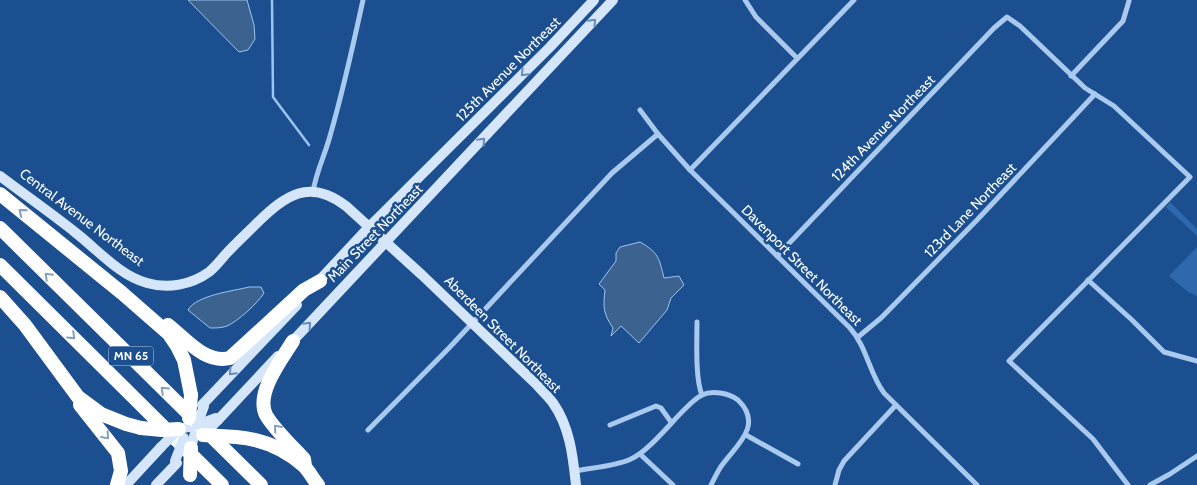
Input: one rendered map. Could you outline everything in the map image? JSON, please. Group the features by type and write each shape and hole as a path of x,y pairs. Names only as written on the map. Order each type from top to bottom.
{"highway":[{"path":"0,194 158,323 177,346 187,372 191,395 191,480"},
{"name":"MN 65","path":"0,228 261,485"},
{"name":"MN 65","path":"0,265 222,485"},
{"path":"122,293 161,319 201,352 222,360 236,354 304,290 320,280"},
{"path":"0,297 12,308 78,397 101,414 141,428 236,437 262,442 276,448 305,466 318,485"},
{"path":"293,341 270,379 264,393 263,403 266,414 304,459 305,466"},
{"path":"78,397 81,408 107,436 118,453 121,472 117,485"}],"main road":[{"name":"125th Avenue Northeast","path":"462,135 594,0"},
{"name":"Main Street Northeast","path":"126,485 161,450 218,418 614,0"},
{"name":"Main Street Northeast","path":"156,485 176,463 204,404 369,227 462,135"},
{"name":"Central Avenue Northeast","path":"0,176 76,233 122,271 135,279 162,286 188,283 208,272 279,203 294,194 313,192"},
{"path":"313,192 324,193 340,202 369,227"},
{"name":"Aberdeen Street Northeast","path":"369,227 473,322 554,403 566,428 573,456 576,485"}],"street":[{"path":"313,192 315,179 341,98 363,0"},
{"path":"745,0 756,17 797,58"},
{"path":"690,170 854,0"},
{"path":"1128,1 1124,21 1071,76 1085,88 1114,106 1190,177 1009,361 1094,439 1128,485"},
{"name":"124th Avenue Northeast","path":"777,256 994,28 1007,17 1020,26 1071,76"},
{"name":"123rd Lane Northeast","path":"858,337 881,318 1095,94"},
{"name":"Davenport Street Northeast","path":"640,110 658,134 690,170 858,337 876,383 977,485"},
{"path":"368,430 473,322 612,173 658,134"},
{"path":"1088,280 1164,352 1197,361"},
{"path":"697,322 699,378 702,395"},
{"path":"575,471 631,459 648,447 671,422 702,395 718,393 735,398 744,406 749,423 746,435 720,468 711,485"},
{"path":"835,485 839,470 844,461 896,405"},
{"path":"610,425 656,406 661,408 671,422"},
{"path":"746,435 798,464"},
{"path":"640,454 673,485"},
{"path":"1150,485 1197,456"}],"shaded area":[{"path":"188,0 247,0 254,25 255,39 248,50 239,52"},
{"path":"1170,202 1197,229 1197,236 1166,207"},
{"path":"640,242 655,253 661,265 664,278 679,276 684,285 671,298 667,310 639,343 621,326 611,336 613,328 604,310 605,290 599,284 616,261 616,253 620,247"},
{"path":"1197,247 1197,296 1188,292 1169,276"},
{"path":"249,287 261,287 264,293 247,312 227,326 210,328 188,310 192,305 207,297"}],"waterway":[{"path":"272,0 273,97 309,145"}]}
